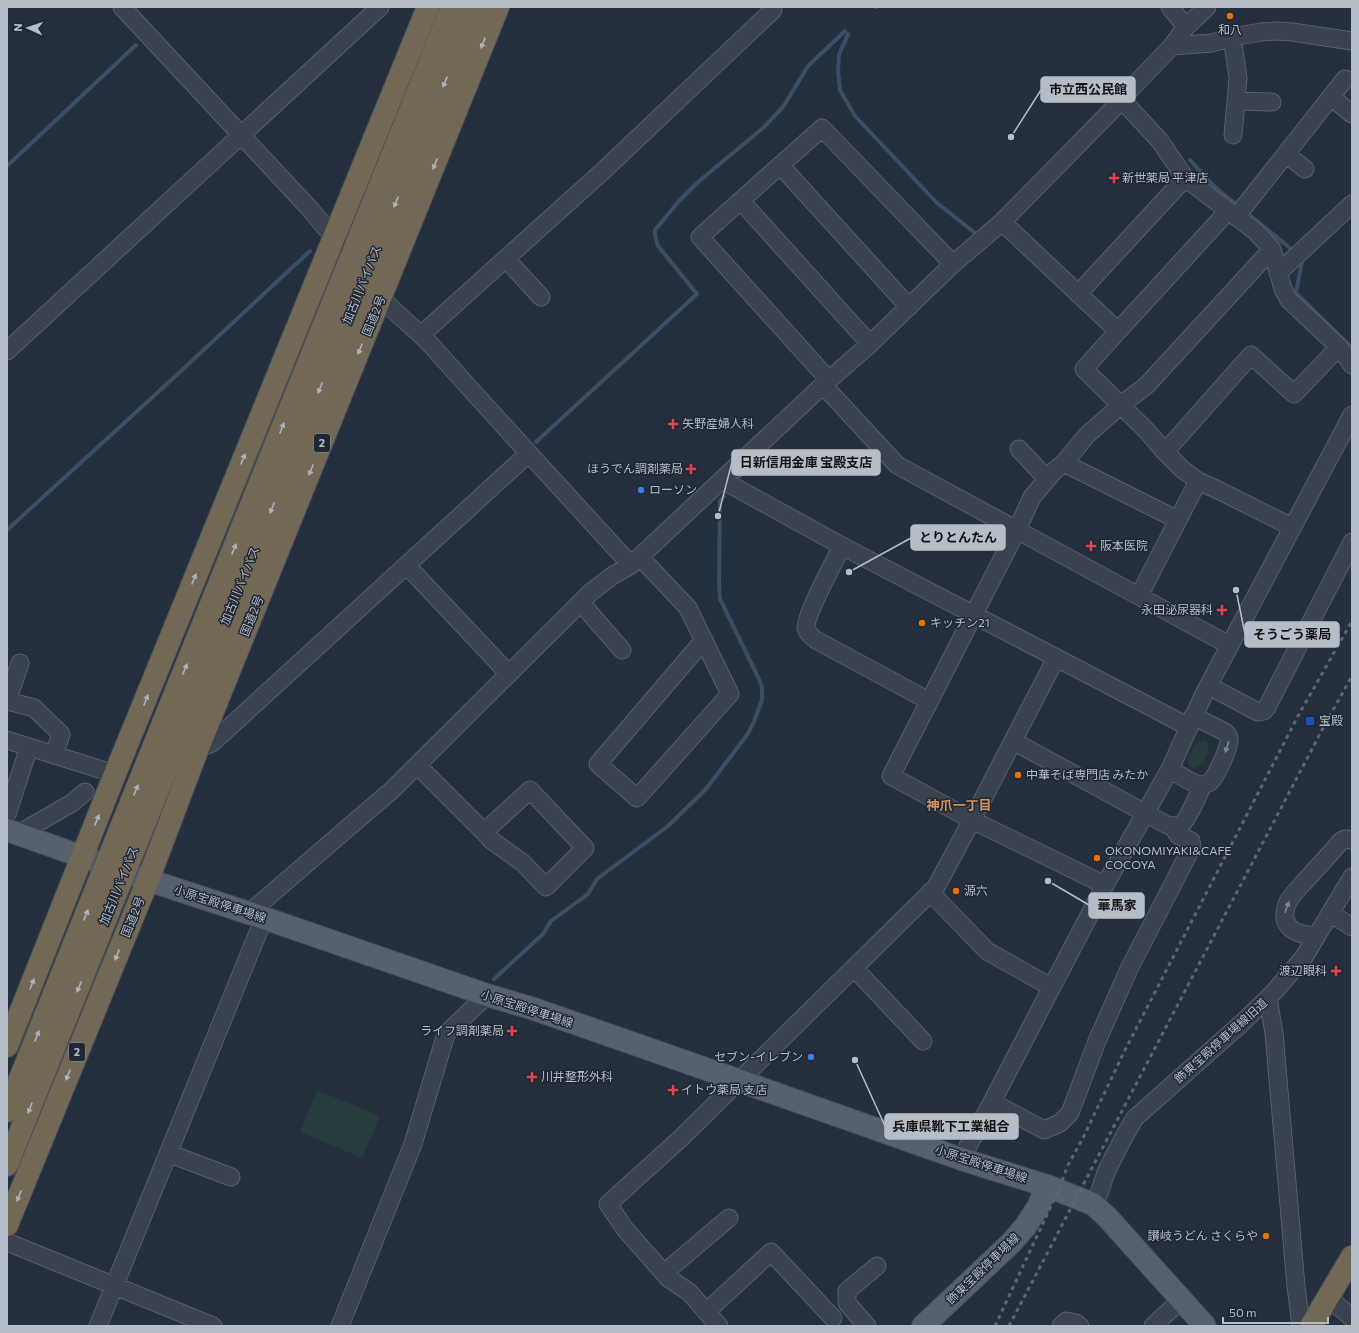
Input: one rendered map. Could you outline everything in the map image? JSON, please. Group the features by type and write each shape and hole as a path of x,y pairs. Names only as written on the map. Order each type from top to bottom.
{"highway":[{"path":"7,1046 115,774 336,240 428,7"},
{"name":"加古川バイパス","path":"121,856 452,7"},
{"name":"加古川バイパス","path":"7,1165 110,883 475,7"},
{"name":"国道2号","path":"7,1225 148,880 198,748 378,294 498,7"},
{"name":"加古川バイパス","path":"7,1111 110,883"},
{"path":"1320,1310 1352,1257"}],"main road":[{"name":"小原宝殿停車場線","path":"12,832 148,880 487,995 534,1009 740,1082 1047,1186"},
{"path":"1047,1186 1093,1204 1108,1218 1205,1326"},
{"name":"飾東宝殿停車場線","path":"923,1326 1020,1233 1038,1207 1047,1186"}],"street":[{"path":"122,7 310,209 336,240"},
{"path":"7,351 380,7"},
{"path":"421,334 603,171 768,15 773,10 770,7"},
{"path":"1170,7 1186,27"},
{"path":"98,1326 168,1153 256,916 418,766 592,592 612,576 636,561 826,382 870,344 953,264 1002,222 1115,107 1172,46 1186,27 1208,7"},
{"path":"1172,46 1212,42 1261,32 1276,31 1352,41"},
{"path":"1232,37 1238,78 1233,136"},
{"path":"1292,527 1216,488 1198,482 1182,469 1147,431 1084,369 1118,331 1236,212 1286,154 1345,79"},
{"path":"1331,97 1352,114"},
{"path":"1121,99 1160,141 1185,178 1236,212 1272,250 1283,289 1289,300 1339,347 1352,365"},
{"path":"1236,101 1272,102"},
{"path":"953,264 822,128 700,237 897,465 1229,645"},
{"path":"1286,154 1305,169"},
{"path":"780,165 908,307"},
{"path":"1078,294 1185,178"},
{"path":"741,201 870,344"},
{"path":"1278,273 1352,204"},
{"path":"1002,222 1118,331"},
{"path":"1105,885 972,820 891,776 1032,498 1054,471 1064,463 1086,435 1147,385 1272,250"},
{"path":"506,259 541,297"},
{"path":"378,294 421,334 528,454 636,561 688,608 704,640 730,694 637,798 598,764 704,640"},
{"path":"1165,452 1251,355 1294,394 1339,347"},
{"path":"961,1158 992,1102 1105,885 1170,769 1191,721 1229,645 1258,594 1352,415"},
{"path":"1019,449 1047,479"},
{"path":"198,748 212,743 528,454"},
{"path":"1064,463 1178,520"},
{"path":"722,480 842,546 1056,658 1191,721 1225,732 1230,740 1228,749 1212,779 1204,785 1182,824 1172,826 1166,825 1013,741"},
{"path":"1140,596 1198,482"},
{"path":"1209,686 1258,712 1264,711 1352,542"},
{"path":"842,546 808,616 806,629 809,635 929,702"},
{"path":"411,570 509,674"},
{"path":"581,603 622,650"},
{"path":"719,1326 689,1292 668,1278 625,1230 608,1204 740,1082 936,887 1056,658"},
{"path":"20,663 7,701 34,708 61,734 54,755"},
{"path":"7,740 115,774"},
{"path":"7,814 30,747"},
{"path":"418,766 491,840 523,863 546,886 585,848 530,790 484,832"},
{"path":"1170,769 1196,784 1204,785"},
{"path":"12,832 72,803 86,792"},
{"path":"992,1102 1044,1130 1060,1123 1070,1113 1097,1041 1129,969 1192,847 1191,841 1178,835 1172,826"},
{"path":"1318,933 1311,935 1302,934 1292,928 1286,923 1285,910 1294,893 1341,841 1345,839 1352,840"},
{"name":"飾東宝殿停車場線旧道","path":"1093,1204 1098,1198 1106,1171 1135,1118 1242,1024 1268,999 1304,957 1352,877"},
{"path":"930,892 987,952 1051,987"},
{"path":"1330,913 1352,927"},
{"path":"854,968 923,1041"},
{"path":"340,1326 413,1144 446,1034 487,995"},
{"path":"1268,999 1274,1033 1296,1286 1301,1326"},
{"path":"168,1153 231,1177"},
{"path":"664,1273 718,1237 729,1218"},
{"path":"7,1242 213,1326"},
{"path":"706,1312 771,1252 828,1322 847,1303"},
{"path":"867,1326 847,1303 847,1291 877,1266"},
{"path":"1153,1326 1181,1300"},
{"path":"1320,1310 1352,1318"},
{"path":"1320,1310 1341,1320 1348,1326"},
{"path":"1061,1326 1066,1321 1076,1322 1080,1326"}],"green space":[{"path":"1203,740 1207,742 1207,755 1200,766 1192,768 1188,764 1187,759 1196,743"},
{"path":"317,1090 380,1116 362,1158 300,1132"}],"waterway":[{"path":"536,442 697,294 658,246 655,230 679,201 698,182 763,128 783,107 808,66 845,31"},
{"path":"848,34 839,55 838,72 840,90 855,116 937,203 975,233"},
{"path":"7,166 136,45"},
{"path":"1190,160 1207,179 1239,206"},
{"path":"1246,212 1295,252"},
{"path":"7,530 310,251"},
{"path":"1300,259 1302,261 1296,293 1352,348"},
{"path":"740,476 749,465"},
{"path":"494,979 543,934 551,921 588,894 597,879 668,826 706,789 747,735 753,724 762,700 762,687 720,599 720,501 724,496"}],"railway":[{"path":"995,1326 1058,1191 1068,1165 1083,1138 1124,1052 1298,716 1352,621"},
{"path":"1009,1326 1322,730 1352,676"}],"place":[{"name":"和八","path":"1230,16"},
{"name":"市立西公民館","path":"1011,137"},
{"name":"新世薬局 平津店","path":"1114,178"},
{"name":"矢野産婦人科","path":"673,424"},
{"name":"ほうでん調剤薬局","path":"691,469"},
{"name":"ローソン","path":"641,490"},
{"name":"日新信用金庫 宝殿支店","path":"718,516"},
{"name":"阪本医院","path":"1091,546"},
{"name":"とりとんたん","path":"849,572"},
{"name":"そうごう薬局","path":"1236,590"},
{"name":"永田泌尿器科","path":"1222,610"},
{"name":"キッチン21","path":"922,623"},
{"name":"宝殿","path":"1310,721"},
{"name":"中華そば専門店 みたか","path":"1018,775"},
{"name":"OKONOMIYAKI&CAFE COCOYA","path":"1097,858"},
{"name":"華馬家","path":"1048,881"},
{"name":"源六","path":"956,891"},
{"name":"渡辺眼科","path":"1336,971"},
{"name":"ライフ調剤薬局","path":"512,1031"},
{"name":"セブン-イレブン","path":"811,1057"},
{"name":"兵庫県靴下工業組合","path":"855,1060"},
{"name":"川井整形外科","path":"532,1077"},
{"name":"イトウ薬局 支店","path":"673,1090"},
{"name":"讃岐うどん さくらや","path":"1266,1236"}],"district":[{"name":"神爪一丁目","path":"959,805"}]}
